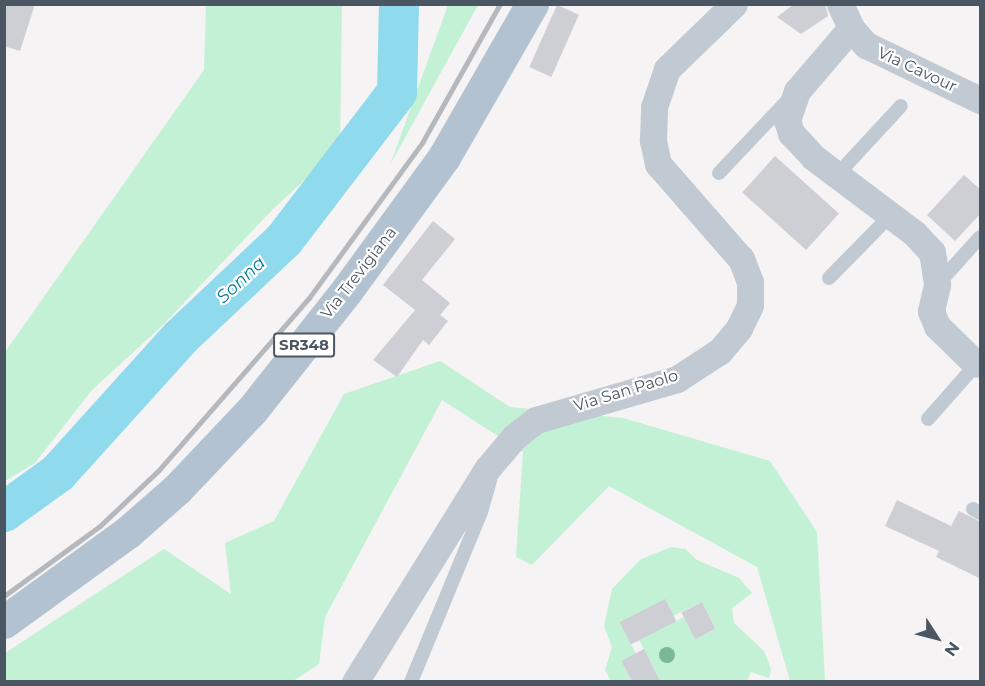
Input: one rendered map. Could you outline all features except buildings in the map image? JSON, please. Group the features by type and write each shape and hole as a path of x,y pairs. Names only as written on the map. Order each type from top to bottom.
{"main road":[{"name":"Via Trevigiana","path":"4,622 128,532 177,489 252,410 347,290 444,157 532,4"}],"street":[{"name":"Via San Paolo","path":"355,681 487,469 514,437 537,420 677,379 720,351 739,328 750,305 750,282 741,259 658,164 653,140 654,107 667,69 734,4"},
{"path":"845,16 797,91 788,120 791,133 813,157 890,216 932,252 937,285 931,311 937,326 978,362"},
{"name":"Via Cavour","path":"845,16 866,45 981,100"}],"lane":[{"path":"719,172 797,91"},
{"path":"837,175 902,106"},
{"path":"829,278 890,216"},
{"path":"937,285 981,237"},
{"path":"927,419 978,362"},
{"path":"411,681 481,512 490,482 487,469"}],"green space":[{"path":"206,5 342,5 340,147 273,209 163,325 92,390 35,463 5,481 5,352 204,70"},
{"path":"448,5 478,5 390,165"},
{"path":"440,361 510,407 623,418 770,461 817,532 825,681 790,681 757,567 609,486 532,565 516,557 523,452 442,400 325,617 319,664 293,681 5,682 5,653 164,549 231,594 225,543 274,521 344,394"},
{"path":"671,547 685,549 697,560 739,578 752,593 732,608 734,623 764,651 771,669 769,678 751,672 747,681 650,681 658,677 639,640 684,617 695,639 716,629 702,602 673,616 620,622 636,654 621,661 632,681 611,681 605,670 612,647 604,626 612,589 641,559"}],"waterway":[{"name":"Sonna","path":"4,512 58,473 181,337 284,240 397,92 399,4"}],"railway":[{"path":"4,596 100,526 159,470 309,298 422,143 500,4"}]}
